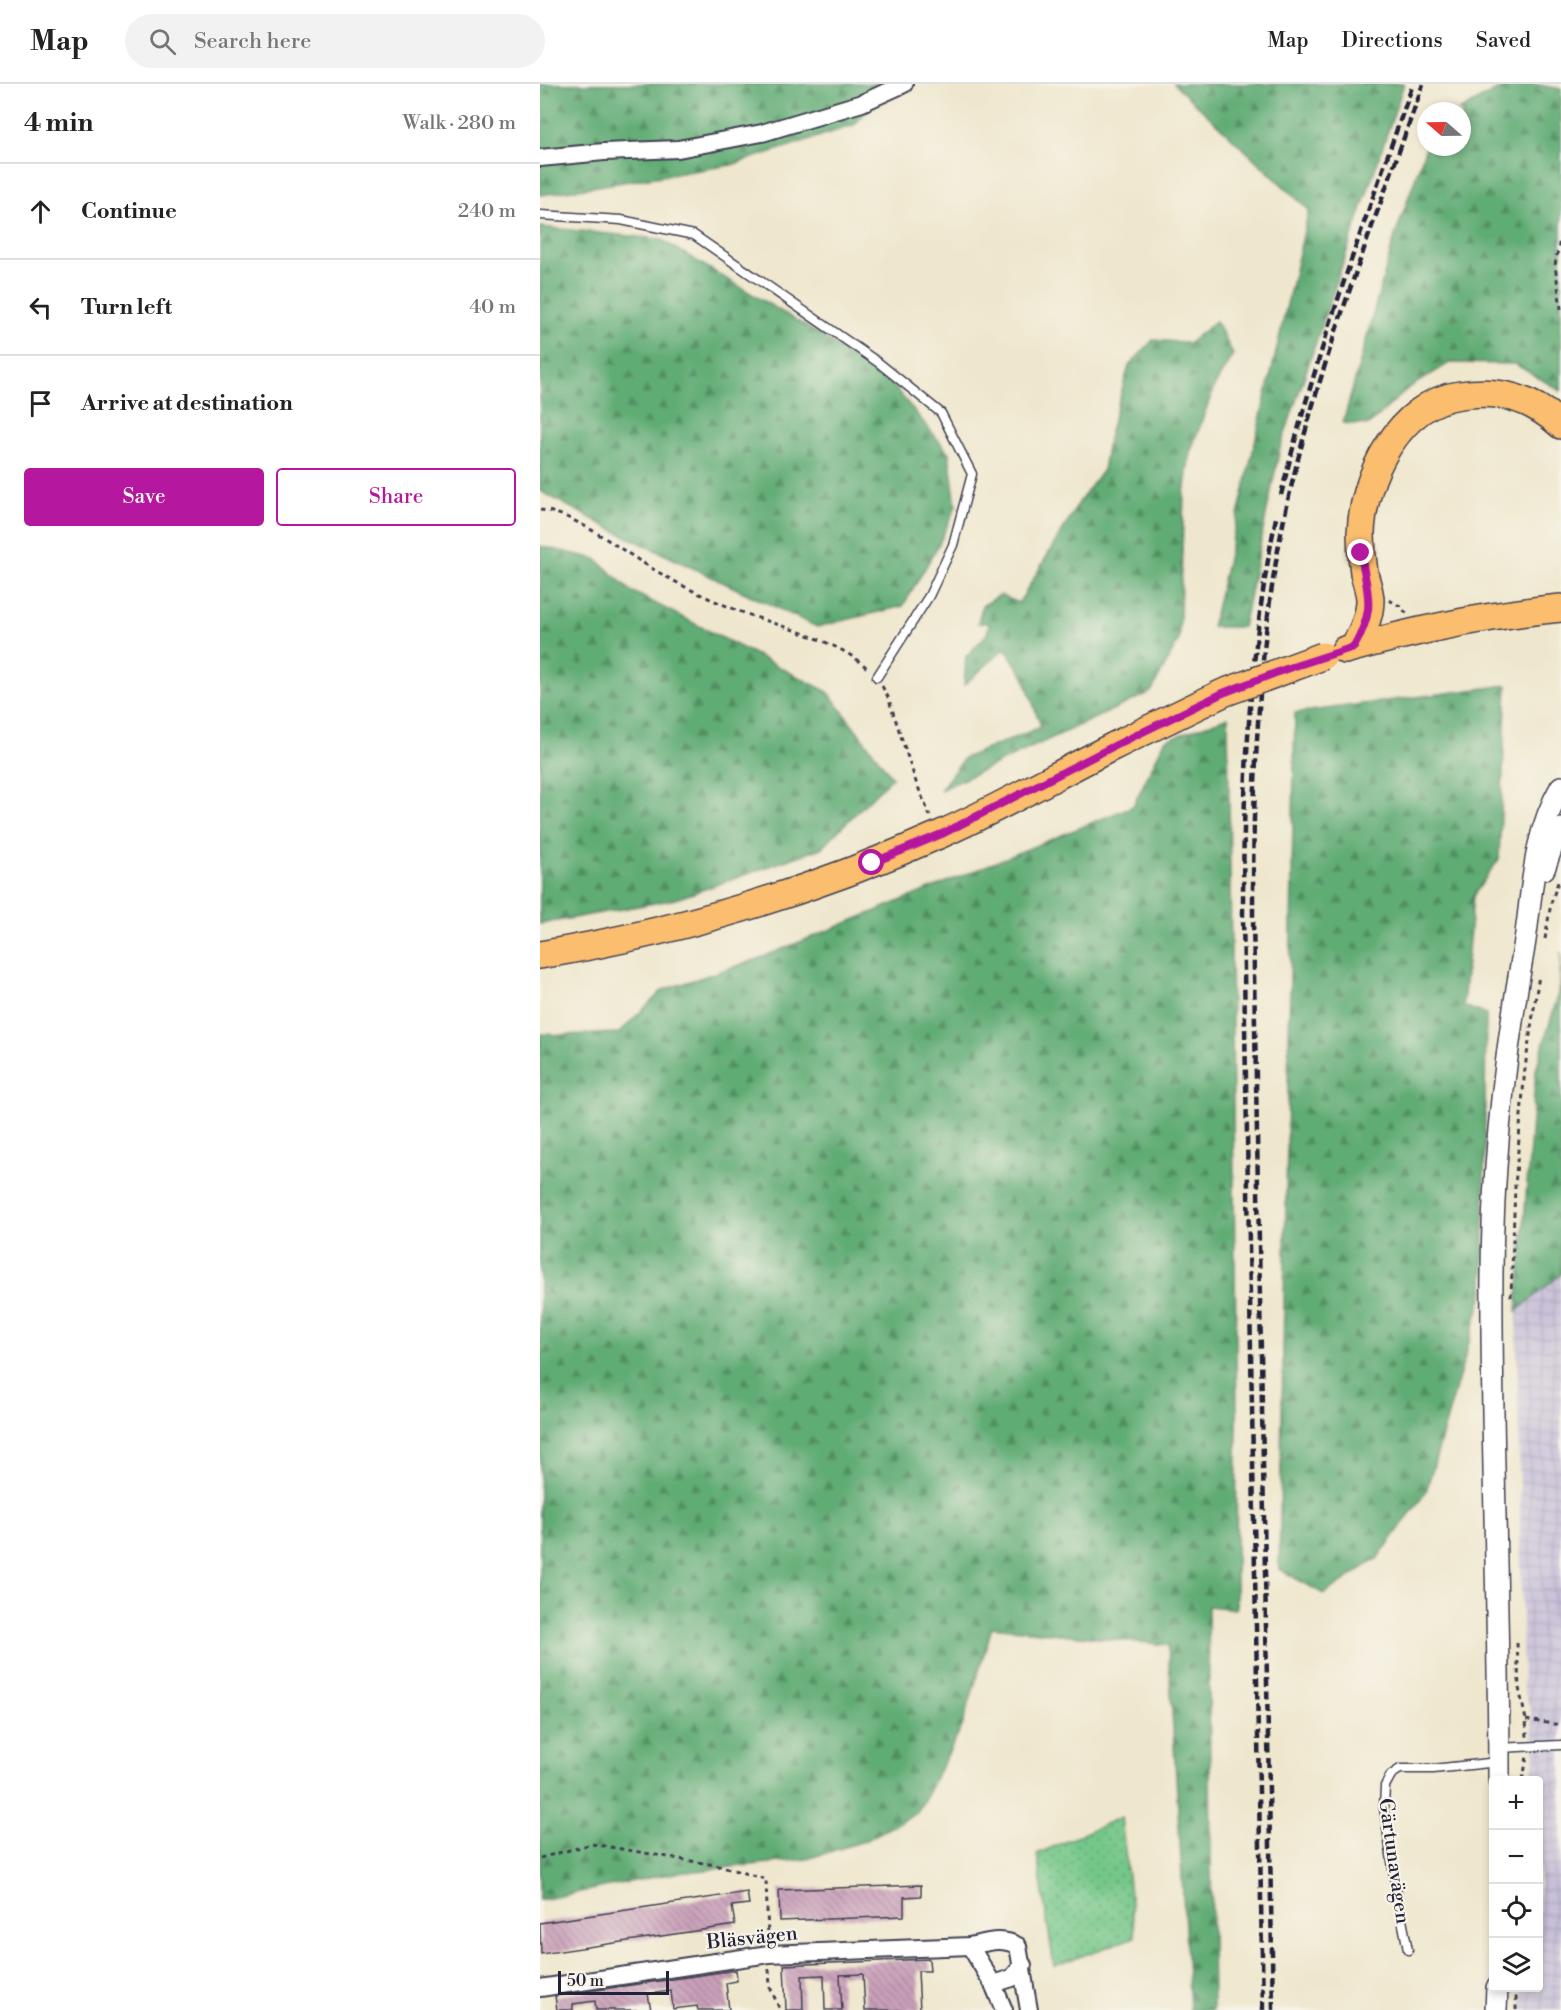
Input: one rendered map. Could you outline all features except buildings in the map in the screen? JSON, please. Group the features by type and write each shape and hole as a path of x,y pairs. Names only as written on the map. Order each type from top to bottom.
{"main road":[{"path":"1354,647 1366,622 1370,599 1361,553 1363,511 1374,472 1385,452 1406,425 1432,404 1453,396 1485,392 1510,396 1537,407 1561,425"},
{"path":"1370,599 1393,623 1410,632"},
{"path":"540,955 660,931 761,903 820,883 944,833 1223,693 1323,656 1410,632 1480,617 1561,608"}],"street":[{"path":"540,158 678,148 762,133 862,103 903,84"},
{"path":"1499,1763 1491,1316 1496,1169 1503,1089 1530,909 1534,867 1540,837 1561,787"},
{"path":"1530,909 1553,844 1561,829"},
{"name":"Bläsvägen","path":"540,1988 769,1954 970,1946 993,1940 1008,1940 1018,1946 1023,1965"},
{"path":"970,1946 993,1984 1004,2010"},
{"path":"993,1984 1012,1978 1023,1965"},
{"path":"1023,1965 1029,2010"},
{"path":"1496,2010 1497,1992"}],"lane":[{"path":"540,215 621,220 694,235 879,363 941,413 972,474 953,544 929,596 877,678"},
{"name":"Gärtunavägen","path":"1408,1950 1384,1808 1385,1786 1391,1775 1400,1769 1433,1769 1499,1763 1528,1746 1561,1745"}],"path":[{"path":"1561,234 1555,266 1561,309"},
{"path":"540,510 568,518 655,570 705,595 837,647 860,661 877,678 888,697 916,782 930,816 939,812"},
{"path":"1544,945 1551,903 1561,874"},
{"path":"1511,1299 1515,1186 1525,1068 1540,966"},
{"path":"1517,1642 1519,1688 1526,1720 1528,1746 1524,1776"},
{"path":"1526,1720 1561,1725"},
{"path":"540,1858 592,1844 715,1865 766,1879 770,1987 780,2010"},
{"path":"1516,1992 1516,2010"}],"shaded area":[{"path":"1561,1274 1561,2010 1521,2010 1522,1992 1543,1992 1543,1776 1530,1776 1535,1761 1531,1711 1523,1687 1517,1311"}],"green space":[{"path":"540,84 890,84 854,125 731,165 540,195"},
{"path":"1174,84 1404,84 1280,448 1243,627 1212,627 1309,210"},
{"path":"1507,84 1533,84 1561,89 1561,391 1515,364 1449,363 1407,389 1369,425 1343,423 1394,239 1423,156 1471,156 1471,104"},
{"path":"540,227 660,239 817,333 892,384 949,453 956,506 939,544 903,606 817,627 611,529 540,491"},
{"path":"1216,321 1233,354 1215,385 1190,453 1184,494 1179,639 1151,692 940,790 964,758 1041,727 1024,677 1005,648 964,685 966,657 987,634 989,623 978,623 982,606 1000,595 1019,603 1080,501 1103,470 1109,435 1129,366 1153,340 1189,343"},
{"path":"540,546 596,559 631,591 828,692 892,777 821,848 676,899 540,924"},
{"path":"1507,685 1499,859 1473,896 1463,1006 1486,1014 1483,1294 1426,1492 1378,1558 1324,1594 1279,1569 1295,713"},
{"path":"1228,717 1237,1420 1236,1609 1208,1606 1213,2010 1190,2010 1168,1645 992,1627 962,1727 917,1813 864,1841 807,1859 668,1874 540,1900 540,1034 619,1033 663,990 758,959 1133,806 1165,740"},
{"path":"1561,952 1561,1274 1517,1311 1536,1070 1560,988"},
{"path":"1121,1817 1135,1937 1054,1966 1037,1854"}],"railway":[{"path":"1281,495 1325,339 1413,84"},
{"path":"1273,2010 1253,916 1258,717 1275,568 1297,464 1328,354 1423,84"},
{"path":"1263,2010 1243,866 1249,716 1259,617 1276,518"}],"route":[{"path":"872,863 944,833 1180,712 1286,669 1354,647 1366,622 1370,599 1361,553"}]}
